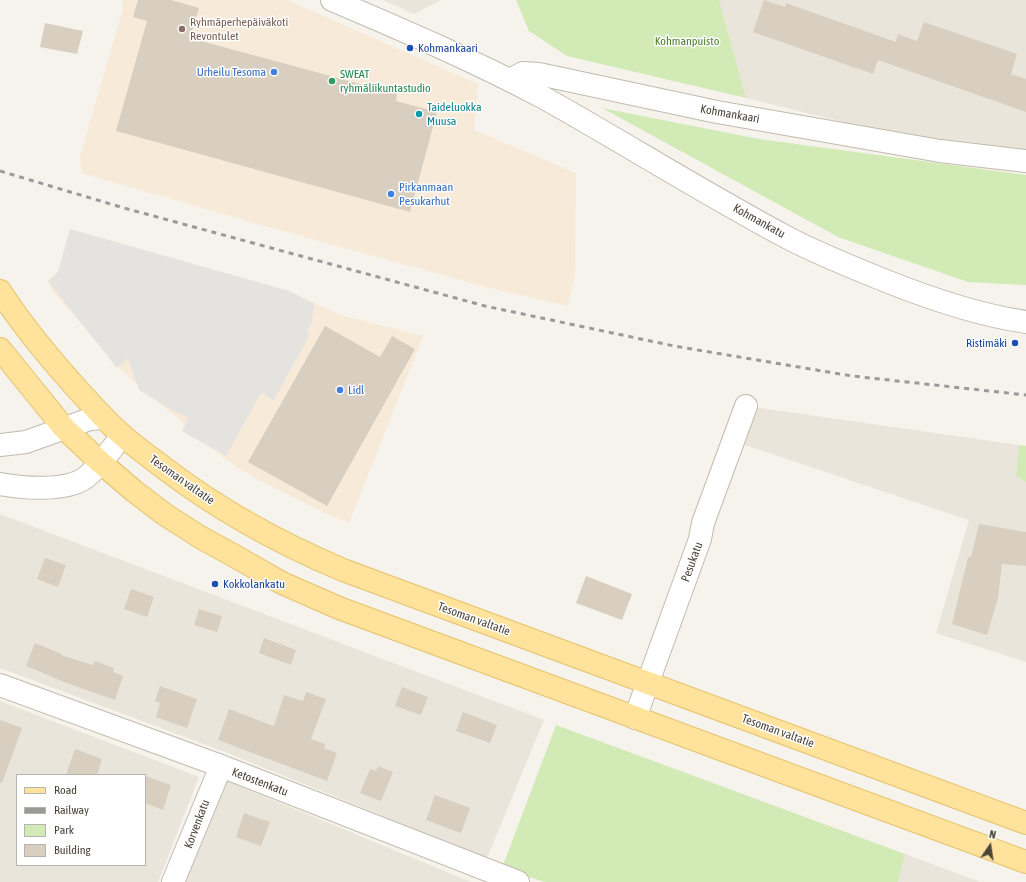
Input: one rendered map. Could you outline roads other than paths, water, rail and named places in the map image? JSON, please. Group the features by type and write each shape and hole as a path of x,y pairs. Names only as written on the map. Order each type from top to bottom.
{"main road":[{"name":"Tesoman valtatie","path":"0,291 26,330 104,418 122,436 213,503 273,538 343,570 1026,823"},
{"path":"0,349 64,428 134,491 164,514 200,537 282,583 339,608 1026,862"}],"street":[{"path":"332,0 415,35 510,80"},
{"name":"Kohmankaari","path":"510,80 523,73 539,74 725,114 940,151 1026,160"},
{"name":"Kohmankatu","path":"510,80 798,243 842,263 939,301 972,311 1026,322"},
{"name":"Pesukatu","path":"635,718 700,539 703,523 746,406"},
{"path":"0,446 26,442 90,419 104,418"},
{"path":"0,484 25,487 53,487 73,484 85,478 122,436"},
{"name":"Ketostenkatu","path":"0,685 221,766 488,877 518,882"},
{"name":"Korvenkatu","path":"173,882 221,766"}],"railway":[{"path":"0,171 124,208 485,306 674,346 852,376 1026,395"}],"place":[{"name":"Ryhmäperhepäiväkoti Revontulet","path":"182,29"},
{"name":"Kohmankaari","path":"410,48"},
{"name":"Urheilu Tesoma","path":"274,72"},
{"name":"SWEAT ryhmäliikuntastudio","path":"332,81"},
{"name":"Taideluokka Muusa","path":"419,114"},
{"name":"Pirkanmaan Pesukarhut","path":"391,194"},
{"name":"Ristimäki","path":"1015,343"},
{"name":"Lidl","path":"340,390"},
{"name":"Kokkolankatu","path":"215,584"}],"park label":[{"name":"Kohmanpuisto","path":"687,41"}]}
